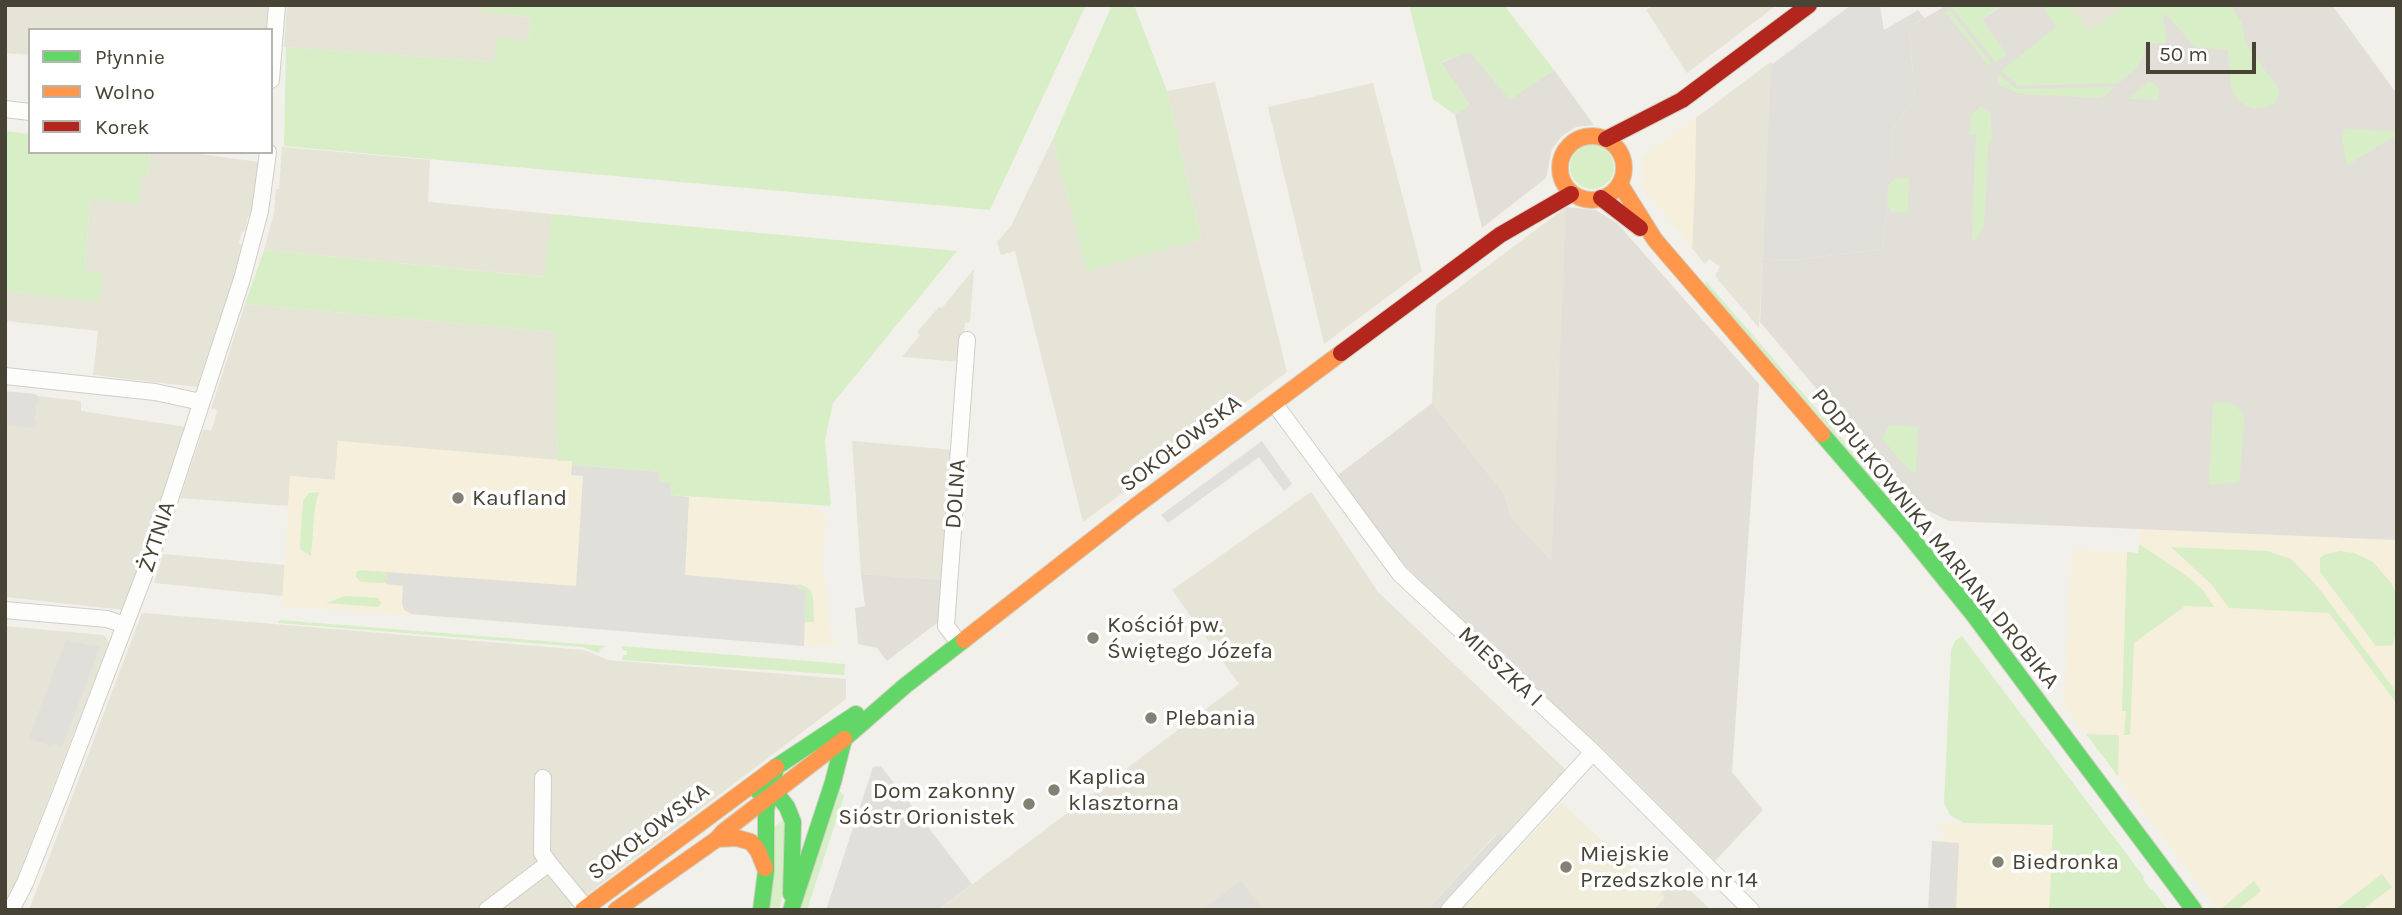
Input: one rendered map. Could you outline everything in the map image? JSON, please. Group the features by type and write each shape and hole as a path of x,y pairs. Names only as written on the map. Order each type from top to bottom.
{"main road":[{"path":"1632,150 1614,145 1606,139 1590,136 1580,138 1571,143 1562,156 1561,175 1565,186 1571,194 1588,200 1613,192 1620,184 1632,150 1682,100 1809,5"},
{"path":"1606,139 1682,100"},
{"name":"SOKOŁOWSKA","path":"1500,235 1561,175"},
{"name":"PODPUŁKOWNIKA MARIANA DROBIKA","path":"1620,184 1655,240 1905,530 1973,614 2194,910"},
{"name":"SOKOŁOWSKA","path":"616,910 717,839 770,794 844,739 959,643 1133,508 1500,235 1571,194"},
{"name":"PODPUŁKOWNIKA MARIANA DROBIKA","path":"1601,198 1655,240"},
{"name":"SOKOŁOWSKA","path":"585,909 743,791 849,717 894,695"},
{"path":"790,910 833,782 844,739"},
{"path":"761,910 766,871 766,810 776,768"},
{"name":"SOKOŁOWSKA","path":"743,791 770,794"},
{"path":"770,794 780,799 787,807 793,822 790,910"},
{"path":"717,839 737,838 751,842 758,850 766,871"}],"street":[{"path":"273,55 277,5"},
{"path":"5,109 28,112"},
{"name":"ŻYTNIA","path":"11,900 62,790 151,557 242,279 260,211 268,154"},
{"name":"DOLNA","path":"959,643 946,626 967,340"},
{"path":"5,376 155,393 201,402"},
{"name":"MIESZKA I","path":"1274,403 1400,574 1593,752 1751,910"},
{"path":"5,610 107,619 125,625"},
{"path":"1449,910 1593,752"},
{"path":"543,778 542,853 585,909"},
{"path":"487,910 549,863"}],"shaded area":[{"path":"5,5 267,5 267,28 28,28 28,55 5,53"},
{"path":"287,5 483,5 483,12 530,17 529,41 494,62 284,47"},
{"path":"1654,5 1777,5 1687,73 1646,10"},
{"path":"1851,5 1880,5 1884,30 1918,10 1924,18 1909,27 1915,100 1890,132 1893,141 1883,249 1787,261 1763,258 1771,65"},
{"path":"1947,5 1971,5 1982,20 2002,5 2069,5 2089,32 2126,5 2332,5 2397,94 2397,540 1949,521 1913,503 1760,322 1763,258 1787,261 1883,249 1893,141 1890,132 1915,100 1909,27"},
{"path":"2069,5 2126,5 2089,32"},
{"path":"1470,51 1510,99 1554,70 1594,125 1576,127 1562,136 1552,149 1546,178 1482,228 1455,115 1469,104 1441,63"},
{"path":"1772,61 1759,328 1715,276 1720,267 1709,259 1705,264 1692,248 1696,118"},
{"path":"1215,82 1287,372 1083,522 1015,251 1001,255 997,242 1011,226 1053,139 1087,270 1201,239 1167,91"},
{"path":"1373,83 1422,271 1324,344 1268,107"},
{"path":"1696,118 1692,248 1642,187 1642,157"},
{"path":"282,147 430,160 428,202 552,214 545,277 264,250 274,212 276,189 279,189"},
{"path":"150,154 200,154 259,162 253,217 248,216 245,231 242,232 239,243 244,247 197,387 93,375 98,331 5,321 5,291 99,301 85,270 90,198 142,174 148,174"},
{"path":"1566,207 1551,562 1511,517 1504,494 1432,403 1436,305"},
{"path":"1566,207 1596,210 1617,223 1759,384 1732,772 1763,810 1715,861 1596,745 1415,576 1396,556 1338,475 1432,403 1504,494 1511,517 1551,561"},
{"path":"974,269 970,322 965,323 961,362 902,357 920,335 917,332 939,307 942,308"},
{"path":"245,304 556,332 558,461 338,441 335,480 291,476 288,506 180,498 203,430 211,430 213,426 217,410 211,409"},
{"path":"5,391 35,394 40,399 35,405 34,418 38,426 33,428 5,425"},
{"path":"5,392 81,401 81,411 186,427 124,610 5,597"},
{"path":"338,441 572,461 572,465 660,472 670,483 670,493 819,508 826,517 822,571 826,583 830,634 840,647 282,606 290,476 335,480"},
{"path":"852,441 954,450 945,580 861,574"},
{"path":"1262,441 1292,484 1284,491 1259,457 1168,523 1161,515"},
{"path":"572,465 660,472 659,482 670,483 671,495 689,497 685,575 797,585 797,589 806,590 804,646 411,614 404,610 403,586 386,584 387,572 576,586 583,476 571,475"},
{"path":"1311,492 1378,592 1566,770 1507,838 1497,833 1427,910 938,910 1239,684 1172,590"},
{"path":"2139,529 2397,540 2397,910 2218,910 2064,705 2072,550 2138,553"},
{"path":"163,554 285,565 283,596 154,583"},
{"path":"861,574 945,580 941,620 887,661 877,648 858,644 855,608 865,606"},
{"path":"142,613 584,650 608,660 846,679 846,699 567,910 29,910"},
{"path":"5,626 104,635 109,643 11,895 5,903"},
{"path":"66,640 100,647 62,747 29,738"},
{"path":"881,766 972,884 938,910 826,910 873,767"},
{"name":"Miejskie Przedszkole nr 14","path":"1561,803 1665,897 1653,910 1461,910"},
{"path":"1938,823 2053,825 2049,910 1928,910 1932,841 1943,841 1944,833"},
{"path":"1498,833 1507,838 1442,910 1427,910"},
{"path":"1932,841 1959,843 1956,910 1928,910"},
{"path":"1675,876 1711,910 1653,910 1664,897 1660,893"},
{"path":"1241,881 1260,906 1255,910 1202,910"}],"green space":[{"path":"483,5 1086,5 990,210 284,146 286,47 494,62 496,37 529,41 530,17 482,12"},
{"path":"1112,5 1134,5 1167,91 1201,239 1087,271 1053,139"},
{"path":"1409,5 1504,5 1554,70 1510,100 1470,52 1441,62 1470,105 1455,115 1433,99"},
{"path":"1950,5 2001,5 1982,20 2007,54 1996,63"},
{"path":"2049,5 2069,5 2089,32 2126,5 2230,5 2241,21 2246,44 2279,89 2279,95 2275,103 2264,108 2252,108 2240,102 2232,92 2228,50 2195,47 2166,14 2163,17 2167,43 2145,44 2143,57 2136,69 2119,83 2018,86 2001,71 2056,27 2044,9"},
{"path":"1950,10 1991,63 1989,66 1946,13"},
{"path":"1998,74 2017,89 2115,87 2100,98 2020,94 1998,85"},
{"path":"2148,82 2159,88 2158,100 2128,99"},
{"path":"1980,106 1990,112 1992,137 1988,148 1984,226 1972,241 1976,134 1970,134 1971,116"},
{"path":"2344,129 2397,131 2397,139 2390,139 2347,165 2342,138"},
{"path":"5,131 28,134 28,154 150,154 148,175 142,174 139,204 90,199 85,270 103,272 99,302 5,291"},
{"path":"1592,145 1607,152 1614,167 1607,182 1592,189 1577,182 1570,167 1577,152"},
{"path":"1896,178 1909,178 1908,213 1892,212 1887,205 1889,183"},
{"path":"552,214 957,251 833,403 825,440 831,506 671,495 659,482 660,472 572,465 572,461 558,461 555,332 245,304 264,250 544,277"},
{"path":"1706,281 1903,509 1897,506 1705,285"},
{"path":"2228,402 2237,406 2244,416 2239,482 2209,485 2213,403"},
{"path":"1889,425 1918,427 1916,473 1910,471 1882,439"},
{"path":"319,492 315,506 311,556 301,550 300,545 303,501 309,493"},
{"path":"2139,544 2188,577 2202,589 2214,607 2185,606 2134,643 2130,735 2124,735 2126,711 2122,711 2127,552 2138,553"},
{"path":"2171,547 2268,551 2291,559 2317,586 2397,693 2397,704 2329,613 2229,608 2211,584"},
{"path":"2340,551 2354,553 2373,562 2392,584 2397,598 2397,624 2393,645 2376,646 2320,572 2320,558"},
{"path":"356,572 387,572 386,583 361,582 356,577"},
{"path":"800,584 810,589 813,597 814,622 804,622 806,591 797,589 796,586"},
{"path":"345,596 379,598 382,603 378,607 326,603"},
{"path":"280,620 606,646 600,649 599,653 582,647 278,623"},
{"path":"1962,636 2168,910 2049,910 2053,825 1964,823 1950,815 1944,803 1951,650 1955,641"},
{"path":"621,646 845,664 844,675 622,660 627,651"},
{"path":"2086,734 2119,735 2118,776"},
{"path":"839,790 844,796 807,910 800,910"},
{"path":"784,820 784,880 781,903 779,910 770,910 775,826"},
{"path":"2382,874 2392,887 2362,910 2335,910"},
{"path":"2254,881 2261,891 2237,910 2220,910"}],"traffic: fast":[{"path":"1822,434 1973,614 2194,910"},
{"path":"791,910 833,782 844,739 906,685 964,640"},
{"path":"761,910 766,871 766,810 776,767 856,714"},
{"path":"758,791 780,798 793,822 791,894"}],"traffic: slow":[{"path":"1592,136 1604,138 1615,145 1622,156 1624,168 1622,180 1615,191 1604,198 1592,200 1580,198 1569,191 1562,180 1560,168 1562,156 1569,145 1580,138 1592,136"},
{"path":"1620,184 1655,240 1822,434"},
{"path":"964,640 1133,508 1341,353"},
{"path":"616,910 717,839 844,739"},
{"path":"583,910 776,767"},
{"path":"717,839 737,838 751,842 765,868"}],"traffic: jam":[{"path":"1606,139 1682,100 1809,5"},
{"path":"1341,353 1500,235 1571,194"},
{"path":"1601,198 1640,228"}],"place":[{"name":"Kaufland","path":"458,498"},
{"name":"Kościół pw. Świętego Józefa","path":"1093,638"},
{"name":"Plebania","path":"1151,718"},
{"name":"Kaplica klasztorna","path":"1054,790"},
{"name":"Dom zakonny Sióstr Orionistek","path":"1029,804"},
{"name":"Biedronka","path":"1998,862"},
{"name":"Miejskie Przedszkole nr 14","path":"1566,867"}]}
